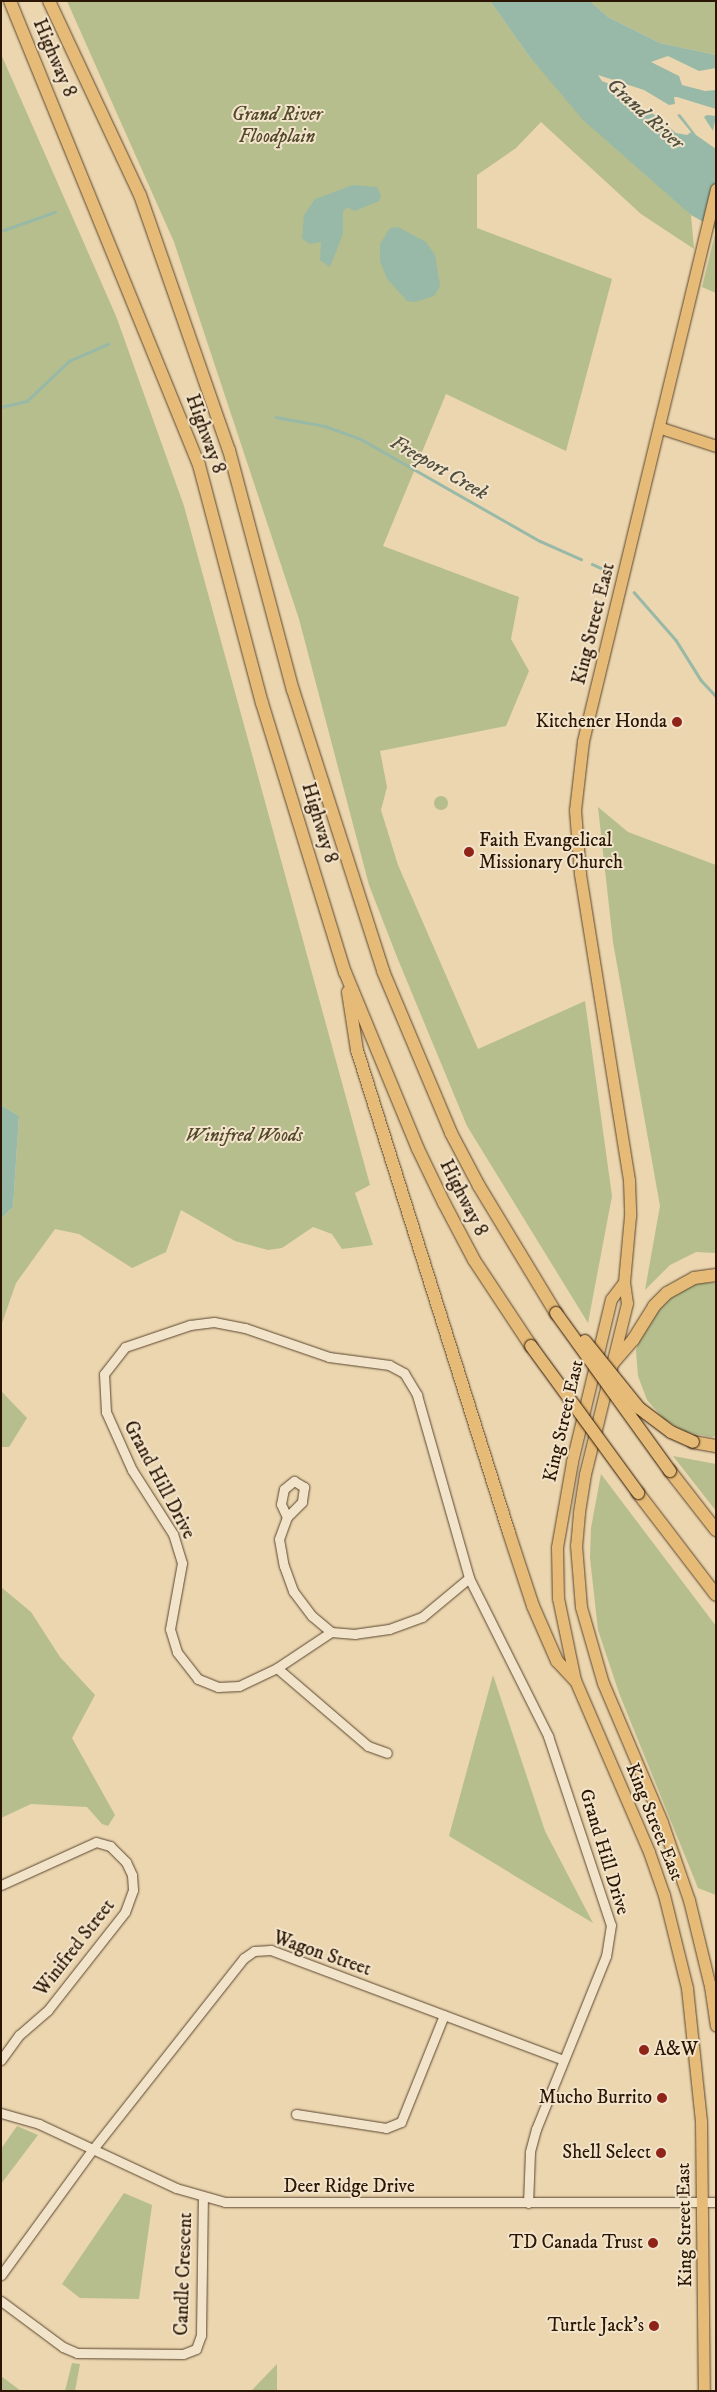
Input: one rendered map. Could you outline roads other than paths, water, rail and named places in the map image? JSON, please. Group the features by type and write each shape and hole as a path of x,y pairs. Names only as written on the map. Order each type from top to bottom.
{"highway":[{"name":"Highway 8","path":"10,1 199,465 262,702 345,972 418,1149 474,1260 531,1346 638,1493 716,1595"},
{"name":"Highway 8","path":"49,1 71,53 140,195 230,450 293,690 383,971 451,1133 479,1186 556,1313 670,1471 716,1530"},
{"path":"345,972 357,1050 509,1533 534,1606 557,1661 575,1680"},
{"path":"612,1364 633,1340 654,1306 667,1293 694,1278 716,1275"},
{"path":"556,1313 575,1328 639,1408 671,1432 692,1442 716,1446"}],"main road":[{"name":"King Street East","path":"716,189 661,428 585,733 575,810 580,874 629,1180 630,1216 624,1282 626,1303 579,1513 576,1545 581,1607 603,1683 662,1822 689,1900 710,1986 716,2026"},
{"path":"661,428 716,446"},
{"name":"King Street East","path":"624,1282 611,1299 561,1515 557,1547 558,1598 575,1680 649,1852 678,1946 693,2018 704,2201 704,2391"}],"street":[{"name":"Grand Hill Drive","path":"331,1632 277,1668 239,1686 218,1687 198,1679 177,1652 170,1629 182,1563 173,1534 132,1470 106,1412 104,1374 125,1347 190,1325 214,1322 245,1328 329,1357 389,1366 404,1373 417,1395 469,1578 548,1736 609,1911 612,1925 606,1956 563,2060 530,2152 528,2203"},
{"path":"286,1517 279,1539 284,1566 293,1591 312,1616 331,1632 355,1634 389,1629 422,1617 469,1578"},
{"path":"277,1668 368,1746 387,1753"},
{"name":"Winifred Street","path":"1,1885 96,1842 110,1846 129,1865 133,1890 125,1912 48,2010 19,2035 1,2060"},
{"name":"Wagon Street","path":"93,2149 244,1958 254,1951 269,1950 563,2060"},
{"path":"296,2114 386,2128 401,2122 444,2015"},
{"name":"Deer Ridge Drive","path":"1,2113 39,2124 203,2198 251,2204 716,2202"},
{"path":"1,2275 93,2149"},
{"name":"Candle Crescent","path":"1,2301 63,2347 77,2353 183,2354 196,2349 201,2335 203,2198"}],"water":[{"name":"Grand River","path":"490,1 590,1 608,17 660,43 716,55 716,68 699,71 668,56 651,62 679,76 682,85 705,91 716,90 716,109 677,97 674,97 675,104 669,105 644,90 598,75 602,81 619,88 635,106 652,113 676,133 687,135 691,132 677,115 680,114 696,135 716,149 716,229 691,215 583,120 529,56"},
{"path":"707,115 716,116 713,131 704,117"},
{"path":"353,185 377,187 381,196 379,201 355,211 347,207 343,212 343,234 330,267 320,260 321,242 309,244 302,238 304,215 315,199"},
{"path":"398,227 426,242 435,255 440,286 434,296 415,302 407,301 387,279 380,261 380,244 390,228"},
{"path":"1,1105 19,1116 13,1207 1,1219"}],"waterway":[{"path":"1,231 55,212"},
{"name":"Freeport Creek","path":"1,407 27,401 69,361 108,344"},
{"name":"Freeport Creek","path":"276,417 325,426 361,439 540,541 581,559"},
{"name":"Freeport Creek","path":"592,564 610,572"},
{"path":"634,592 676,640 701,680 716,696"}],"place":[{"name":"Kitchener Honda","path":"677,722"},
{"name":"Faith Evangelical Missionary Church","path":"469,852"},
{"name":"A&W","path":"644,2050"},
{"name":"Mucho Burrito","path":"662,2098"},
{"name":"Shell Select","path":"661,2153"},
{"name":"TD Canada Trust","path":"653,2243"},
{"name":"Turtle Jack's","path":"654,2326"}],"park label":[{"name":"Grand River Floodplain","path":"277,126"},
{"name":"Winifred Woods","path":"244,1136"}]}
